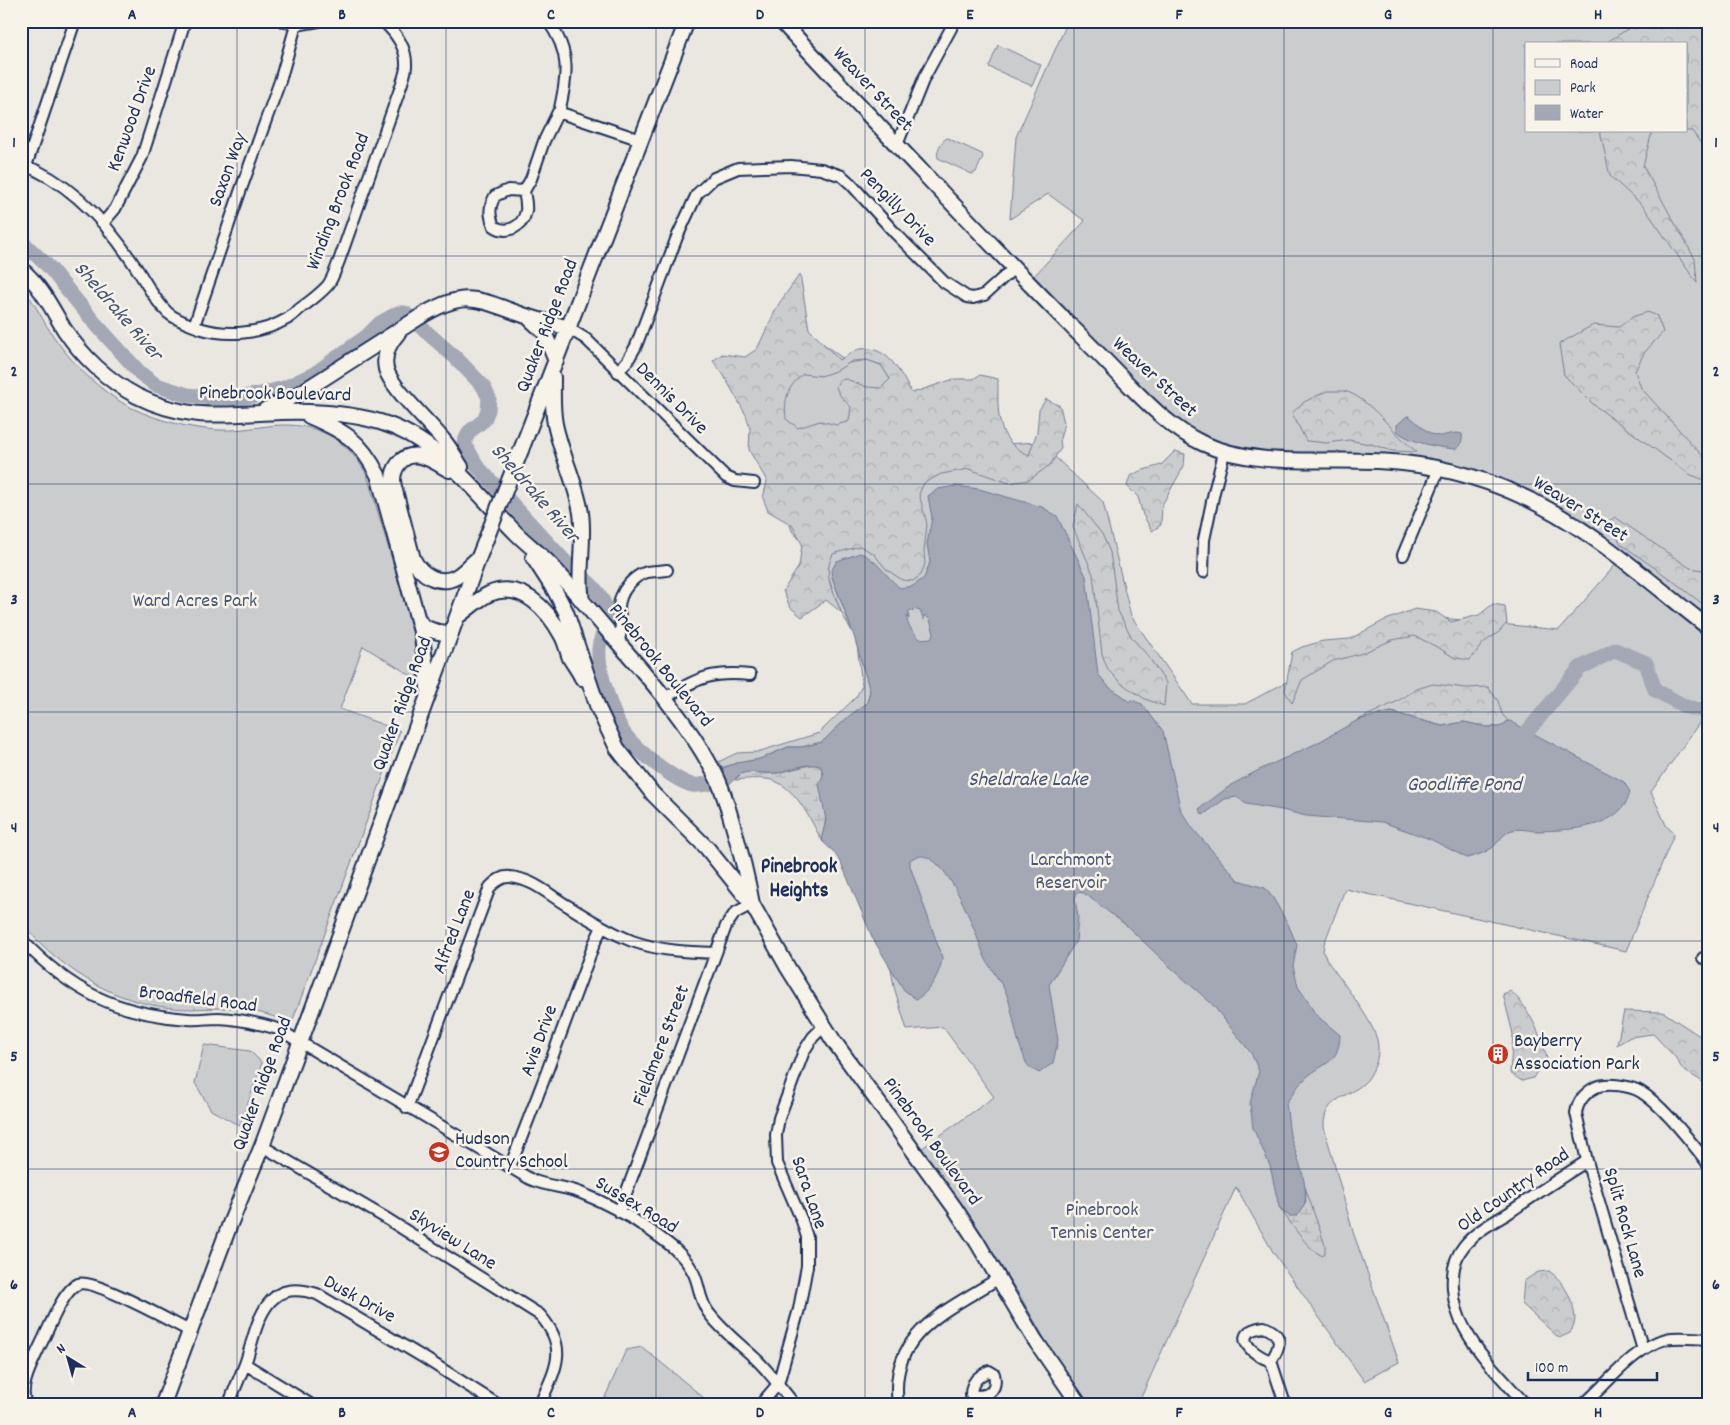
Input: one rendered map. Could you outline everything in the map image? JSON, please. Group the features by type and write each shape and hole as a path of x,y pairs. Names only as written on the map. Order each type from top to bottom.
{"street":[{"path":"24,165 75,21"},
{"name":"Kenwood Drive","path":"103,223 115,209 142,157 185,21"},
{"path":"283,21 296,25 319,21"},
{"name":"Winding Brook Road","path":"24,165 59,183 103,223 133,263 153,296 169,314 194,326 230,334 267,327 286,319 317,296 328,284 339,261 400,89 406,66 404,50 399,40 383,21"},
{"path":"524,191 508,190 495,196 490,210 490,217 495,227 503,231 513,230 523,221 526,204 524,191 531,178 544,141 559,113 567,66 561,42 548,21"},
{"name":"Quaker Ridge Road","path":"162,1404 262,1146 479,557 687,21"},
{"name":"Weaver Street","path":"781,21 1014,268 1157,412 1187,436 1224,453 1252,459 1364,460 1403,463 1439,469 1479,479 1508,490 1562,518 1619,556 1709,628"},
{"path":"897,145 924,78 955,21"},
{"name":"Saxon Way","path":"194,326 280,81 296,25"},
{"path":"559,113 641,140"},
{"name":"Pengilly Drive","path":"618,372 636,346 677,237 697,194 714,178 738,168 791,166 821,169 842,176 944,282 967,297 973,298 984,295 1014,268"},
{"name":"Pinebrook Boulevard","path":"21,269 43,292 79,349 101,371 127,390 154,403 184,412 224,416 301,412 358,417 397,428 434,450 469,482 517,534 549,563 665,698 693,736 720,784 745,866 752,904"},
{"path":"257,414 302,392 418,318 452,300 470,299 485,301 526,316 568,328"},
{"path":"526,316 544,332 554,365 554,422 579,505 582,527 579,584 582,601"},
{"name":"Dennis Drive","path":"568,328 586,339 726,477 735,482 754,483"},
{"path":"401,329 391,341 386,352 385,364 388,374 444,440 469,482"},
{"path":"301,412 344,432 360,447 373,465 382,486 418,620 424,648 428,692"},
{"path":"1203,572 1204,540 1224,453"},
{"path":"469,482 418,455 401,461 393,475 394,487 412,553 420,570 431,578 449,579 460,574 479,557"},
{"path":"1403,555 1439,469"},
{"name":"Pinebrook Boulevard","path":"517,534 552,585 564,607 594,697 612,738 633,770 707,848 752,904 788,968 842,1054 928,1168 999,1278 1035,1340 1079,1404"},
{"path":"614,638 622,631 619,602 625,589 631,582 645,573 667,570"},
{"path":"457,616 481,598 496,592 512,591 532,598 546,612 557,628 571,658 594,697"},
{"path":"572,628 583,617 597,619"},
{"path":"418,620 432,631 450,634"},
{"path":"665,698 690,682 710,675 732,673 750,675"},
{"name":"Alfred Lane","path":"407,1108 490,887 496,881 510,877 542,887 566,905 602,927 619,936 654,948 716,953"},
{"name":"Fieldmere Street","path":"619,1212 731,917 739,910 752,904"},
{"name":"Avis Drive","path":"510,1167 602,927"},
{"name":"Broadfield Road","path":"21,939 40,959 70,983 114,1005 137,1012 189,1019 217,1018 255,1022 278,1030 299,1043"},
{"name":"Sara Lane","path":"761,1404 778,1384 799,1309 808,1266 807,1237 802,1220 777,1163 776,1135 779,1118 804,1051 813,1037 824,1026"},
{"name":"Sussex Road","path":"299,1043 407,1108 543,1185 563,1187 582,1193 648,1229 681,1254 694,1274 702,1301 709,1313 725,1332 758,1361 794,1404"},
{"name":"Split Rock Lane","path":"1643,1350 1587,1161 1576,1113 1578,1105 1589,1090 1600,1085 1614,1084 1639,1091 1670,1119 1709,1165"},
{"name":"Skyview Lane","path":"262,1146 384,1217 540,1315 554,1334 558,1350 556,1363 540,1404"},
{"name":"Old Country Road","path":"1525,1404 1474,1345 1463,1327 1455,1302 1454,1264 1463,1246 1484,1229 1587,1161"},
{"path":"898,1404 897,1382 900,1367 912,1340 924,1326 942,1311 999,1278"},
{"path":"26,1404 23,1387 36,1356 59,1307 68,1292 79,1284 90,1284 105,1289 190,1331"},
{"name":"Dusk Drive","path":"229,1404 260,1319 268,1304 276,1296 284,1292 304,1290 317,1294 497,1404"},
{"path":"1584,1404 1643,1350 1653,1344 1668,1339 1709,1339"},
{"path":"1271,1361 1286,1404"},
{"path":"245,1364 310,1404"}],"green space":[{"path":"1068,21 1709,21 1709,616 1534,495 1486,474 1431,459 1243,451 1176,424 1109,359 1034,276 1085,221 1048,194 1010,219 1016,137"},
{"path":"1640,21 1709,21 1709,155 1692,131 1688,131 1688,42 1607,42"},
{"path":"998,45 1041,65 1032,86 989,67"},
{"path":"1600,132 1652,132 1643,166 1695,259 1697,283 1643,206 1610,176"},
{"path":"947,138 982,154 983,157 976,172 972,174 938,158 939,146"},
{"path":"800,274 809,329 839,360 860,349 879,351 898,369 912,393 954,379 973,379 980,375 998,379 1000,423 1009,441 1029,455 1037,432 1039,410 1046,399 1060,406 1064,423 1060,439 1061,448 1050,465 1029,480 1009,483 969,469 941,474 924,483 919,494 927,524 924,552 925,564 921,575 913,581 902,580 886,569 874,554 860,546 833,554 828,569 832,590 841,612 826,600 802,617 790,607 783,591 799,566 802,544 792,525 768,511 763,498 767,481 749,450 750,429 746,415 723,374 713,361 722,354 745,357 757,349 778,305","holes":["867,360 881,365 890,379 881,388 867,387 846,379 839,380 836,387 837,390 851,407 849,421 837,425 820,421 798,428 786,419 786,399 793,384 803,374 821,376 838,370 852,361"]},
{"name":"Ward Acres Park","path":"21,287 58,343 76,365 108,394 132,408 164,420 209,429 235,430 295,425 321,431 342,444 367,475 412,628 419,664 418,680 363,646 340,709 400,731 291,1025 275,1017 248,1010 165,1007 118,995 96,985 57,958 21,923"},
{"path":"1648,312 1657,316 1663,332 1644,353 1635,371 1641,388 1709,463 1709,482 1689,474 1594,405 1564,375 1559,344 1593,325 1619,327 1632,317"},
{"name":"Larchmont Reservoir","path":"793,321 849,363 867,360 881,365 890,379 882,387 902,402 965,379 971,411 1005,444 1039,442 1103,502 1131,616 1192,704 1245,704 1412,615 1559,630 1617,563 1709,631 1709,709 1651,792 1666,825 1674,834 1626,951 1345,889 1324,944 1323,952 1369,1022 1377,1040 1378,1052 1372,1072 1361,1086 1333,1103 1328,1109 1324,1127 1353,1232 1399,1362 1364,1381 1273,1252 1236,1187 1138,1404 1089,1404 1049,1347 1019,1294 921,1149 994,1097 943,1027 907,1030 894,987 891,969 806,771 873,711 883,631 832,577 853,633 841,612 827,574 828,570 792,531 775,479"},
{"path":"1327,391 1343,391 1362,400 1417,452 1392,451 1349,440 1327,443 1306,441 1292,413 1304,402"},
{"path":"1175,451 1185,454 1184,466 1162,505 1161,525 1152,531 1143,515 1138,497 1127,486 1130,476 1161,465"},
{"path":"1078,504 1102,534 1110,552 1118,611 1132,638 1148,656 1166,683 1164,706 1145,699 1121,683 1108,670 1102,654 1093,574 1073,527"},
{"path":"1615,517 1690,568 1709,571 1709,609 1621,544 1608,522"},
{"path":"1493,604 1505,606 1507,623 1499,632 1483,643 1470,660 1455,658 1415,636 1392,640 1363,653 1333,661 1302,680 1292,703 1285,691 1292,652 1302,647 1323,641 1350,639 1383,621 1415,609 1436,612 1451,622 1479,615"},
{"path":"857,644 870,691 867,703 822,742 802,747 788,747 760,759 721,768 718,762 737,753 757,752 819,733 856,697 862,686"},
{"path":"1433,684 1466,688 1488,687 1498,701 1502,714 1508,721 1500,727 1487,727 1464,722 1442,726 1391,712 1358,720 1396,702 1417,689"},
{"path":"814,764 820,765 825,785 826,809 823,842 801,804 786,787 767,779 735,780 742,773 752,771 760,774 778,773"},
{"path":"1510,991 1523,1004 1533,1022 1542,1041 1547,1059 1533,1078 1522,1081 1510,1073 1513,1034 1503,994"},
{"path":"1624,1011 1663,1012 1709,1042 1709,1089 1700,1080 1683,1070 1675,1057 1653,1034 1630,1037 1617,1045"},
{"path":"204,1045 250,1051 262,1063 240,1126 211,1110 195,1083"},
{"path":"1305,1187 1325,1245 1323,1256 1305,1242 1279,1207 1289,1216 1306,1202"},
{"path":"1549,1271 1564,1286 1574,1312 1575,1321 1570,1333 1559,1338 1522,1304 1524,1281 1538,1272"},
{"path":"642,1347 703,1397 697,1404 602,1404 626,1350"}],"water":[{"path":"1407,416 1435,435 1462,434 1462,440 1458,448 1425,444 1402,435 1397,431 1397,425"},
{"name":"Sheldrake Lake","path":"956,486 979,489 1042,507 1057,516 1086,576 1098,674 1109,687 1129,702 1131,700 1142,704 1163,731 1181,811 1194,830 1238,880 1265,888 1288,924 1297,945 1293,966 1298,987 1315,1014 1340,1035 1339,1045 1332,1059 1309,1075 1286,1103 1290,1135 1305,1189 1303,1209 1297,1216 1289,1216 1279,1207 1270,1166 1253,1128 1250,1103 1259,1071 1251,1053 1212,1004 1127,926 1084,893 1077,892 1075,899 1078,917 1076,941 1049,985 1058,1040 1053,1063 1039,1073 1029,1067 1026,1062 1018,1040 1006,992 987,961 966,910 946,874 934,861 922,856 910,860 910,866 942,957 940,968 934,981 926,992 916,999 904,990 873,939 842,865 834,852 823,842 822,836 826,820 819,784 824,773 820,766 804,766 777,773 744,773 729,784 727,782 714,785 711,783 723,768 737,763 760,759 788,747 802,747 822,742 849,716 867,703 870,691 853,633 831,571 837,561 860,553 876,563 900,588 913,586 924,578 930,562 927,544 932,518 928,496 938,489","holes":["913,609 920,611 924,620 925,615 930,620 934,633 931,638 920,639 908,623 908,612 911,610 913,612"]},
{"name":"Goodliffe Pond","path":"1391,712 1442,726 1464,722 1487,727 1500,727 1510,721 1624,782 1630,792 1625,804 1617,814 1606,820 1593,825 1564,830 1512,830 1504,835 1492,848 1467,858 1430,839 1382,822 1306,816 1246,804 1237,797 1225,799 1203,815 1199,809 1231,785 1257,771 1315,744 1358,720"}],"waterway":[{"name":"Sheldrake River","path":"21,241 49,267 93,321 140,373 156,385 187,395 237,398 284,388 314,374 367,336 380,323 398,313 405,313 456,358 483,386 489,398 488,410 484,420 469,432 464,443 477,466 572,569 593,587 602,598 608,616 599,644 600,668 610,703 623,732 645,754 675,777 692,785 711,783"},
{"name":"Sheldrake River","path":"1527,732 1580,668 1615,650 1646,663 1655,690 1686,707 1701,710 1709,706"}],"place":[{"name":"Bayberry Association Park","path":"1498,1054"},
{"name":"Hudson Country School","path":"439,1152"}],"district":[{"name":"Pinebrook Heights","path":"799,880"}],"park label":[{"name":"Pinebrook Tennis Center","path":"1102,1222"}]}
